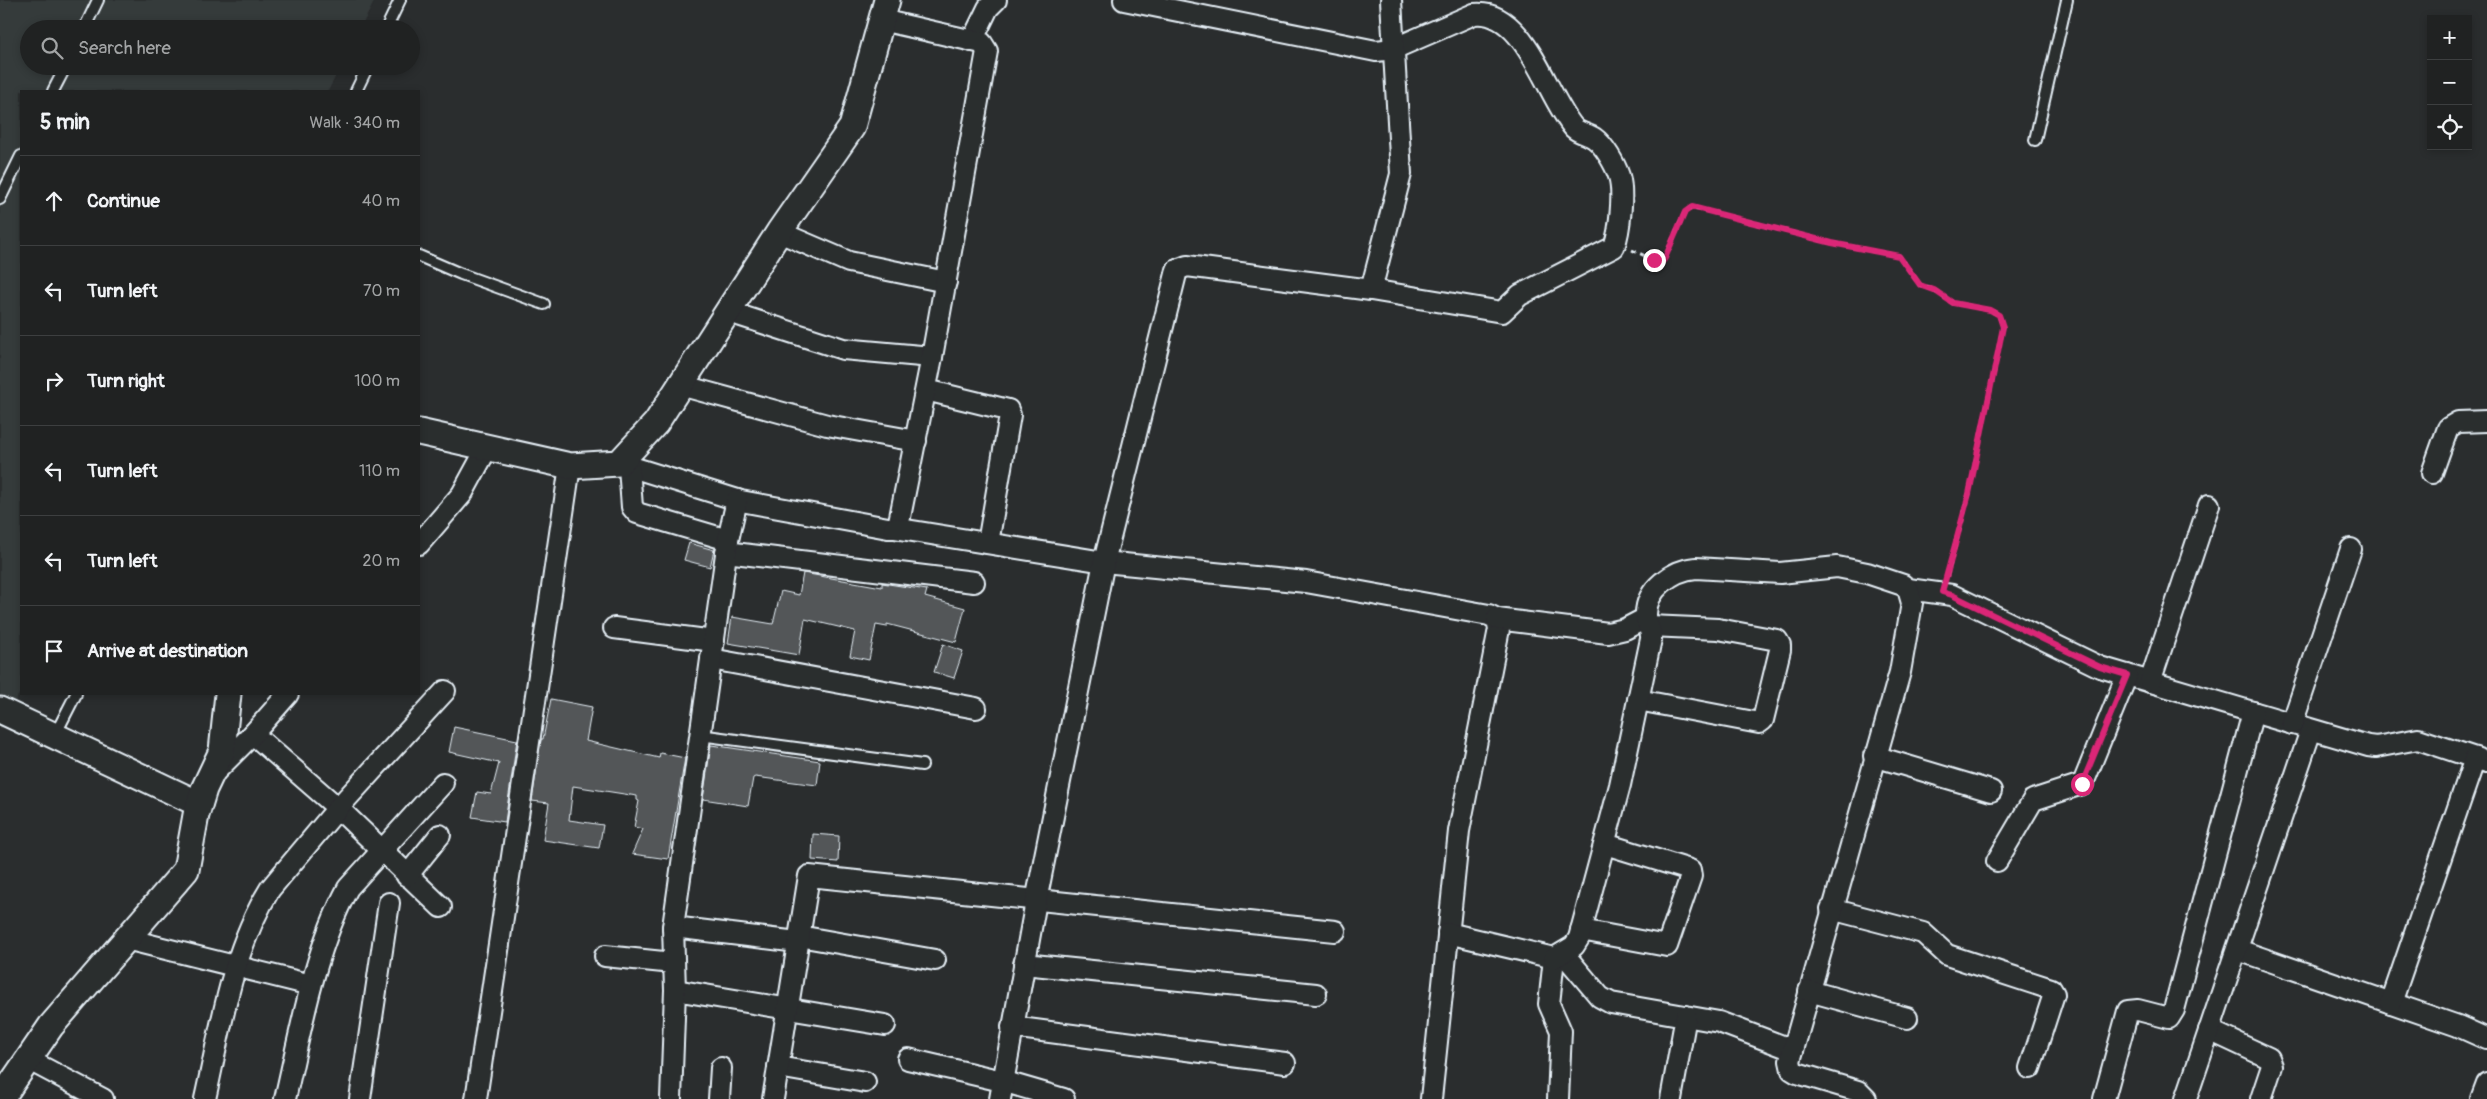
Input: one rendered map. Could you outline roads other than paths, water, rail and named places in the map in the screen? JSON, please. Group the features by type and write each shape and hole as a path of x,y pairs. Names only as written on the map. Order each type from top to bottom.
{"street":[{"path":"972,41 988,8 996,0"},
{"path":"1001,1090 1036,901 1104,562 1177,270 1184,266 1371,290 1502,312 1520,294 1611,250 1616,243 1622,186 1616,167 1596,139 1573,126 1523,44 1504,21 1489,14 1474,14 1393,49 1370,51 1186,6 1124,0"},
{"path":"1371,290 1401,174 1391,0"},
{"path":"894,528 899,522 926,390 987,51 982,43 884,10 852,127 779,232 656,423 624,465 632,507 637,513 727,546 974,582"},
{"path":"779,232 849,262 946,282"},
{"path":"729,312 843,349 932,357"},
{"path":"680,385 827,424 916,441"},
{"path":"926,390 1008,410 1010,415 988,543"},
{"path":"2432,473 2448,428 2458,422 2487,421"},
{"path":"420,432 570,466 624,465 737,500 1104,562 1306,582 1489,615 1497,619 1608,633 1647,622 1718,629 1777,640 1780,644 1763,720 1759,723 1638,700"},
{"path":"420,543 462,494 486,448"},
{"path":"476,1099 570,466"},
{"path":"671,1099 675,990 673,927 727,546 737,500"},
{"path":"2150,682 2208,505"},
{"path":"2186,1099 2208,1030 2238,950 2351,549"},
{"path":"1558,1099 1561,1030 1548,1004 1559,956 1577,942 1605,844 1651,638 1647,622 1650,599 1654,591 1666,579 1684,569 1780,573 1837,567 1867,573 1908,589 1942,592 1952,595 2100,667 2376,747 2418,739 2481,760 2392,1003"},
{"path":"1866,1099 1858,1091 1792,1070 1790,1061 1874,756 1900,672 1912,604 1908,589"},
{"path":"1431,1099 1460,830 1499,629 1497,619"},
{"path":"614,628 976,708"},
{"path":"1997,861 2030,802 2082,784 2127,675"},
{"path":"205,1099 235,966 262,902 270,889 338,808 445,691"},
{"path":"1,1099 51,1026 186,870 199,804 222,751 228,695"},
{"path":"210,777 253,734 287,695"},
{"path":"0,710 199,804"},
{"path":"2104,1099 2128,1012 2138,1010 2169,1018 2174,1010 2253,712"},
{"path":"253,734 338,808 441,908"},
{"path":"1874,756 1991,791"},
{"path":"285,1099 311,986 340,902 348,888 443,783"},
{"path":"408,876 440,835"},
{"path":"1581,930 1668,946 1691,876 1690,870 1605,844"},
{"path":"773,1099 807,880 811,875 1036,901 1335,931"},
{"path":"360,1099 389,903"},
{"path":"1831,909 1923,933 1947,955 2051,989 2054,994 2030,1068"},
{"path":"673,927 798,939 935,960"},
{"path":"1448,933 1559,956 1600,996 1611,1003 1728,1024 1793,1050"},
{"path":"126,939 311,986"},
{"path":"2238,950 2458,1026 2487,1039"},
{"path":"604,956 673,963"},
{"path":"1024,964 1316,994"},
{"path":"675,990 885,1025"},
{"path":"1809,991 1907,1018"},
{"path":"1671,1099 1686,1016"},
{"path":"1012,1027 1284,1063"},
{"path":"2208,1030 2269,1058 2272,1066 2261,1099"},
{"path":"908,1059 1001,1090 1064,1099"},
{"path":"29,1060 103,1099"},
{"path":"778,1067 865,1082"},
{"path":"719,1099 721,1068"},
{"path":"2481,1099 2487,1083"}],"lane":[{"path":"88,20 98,0"},
{"path":"390,20 400,0"},
{"path":"2035,140 2067,0"},
{"path":"54,90 61,75"},
{"path":"356,90 364,75"},
{"path":"0,199 20,158"},
{"path":"420,256 461,274 544,304"},
{"path":"54,736 75,695"},
{"path":"700,735 922,765"}]}
